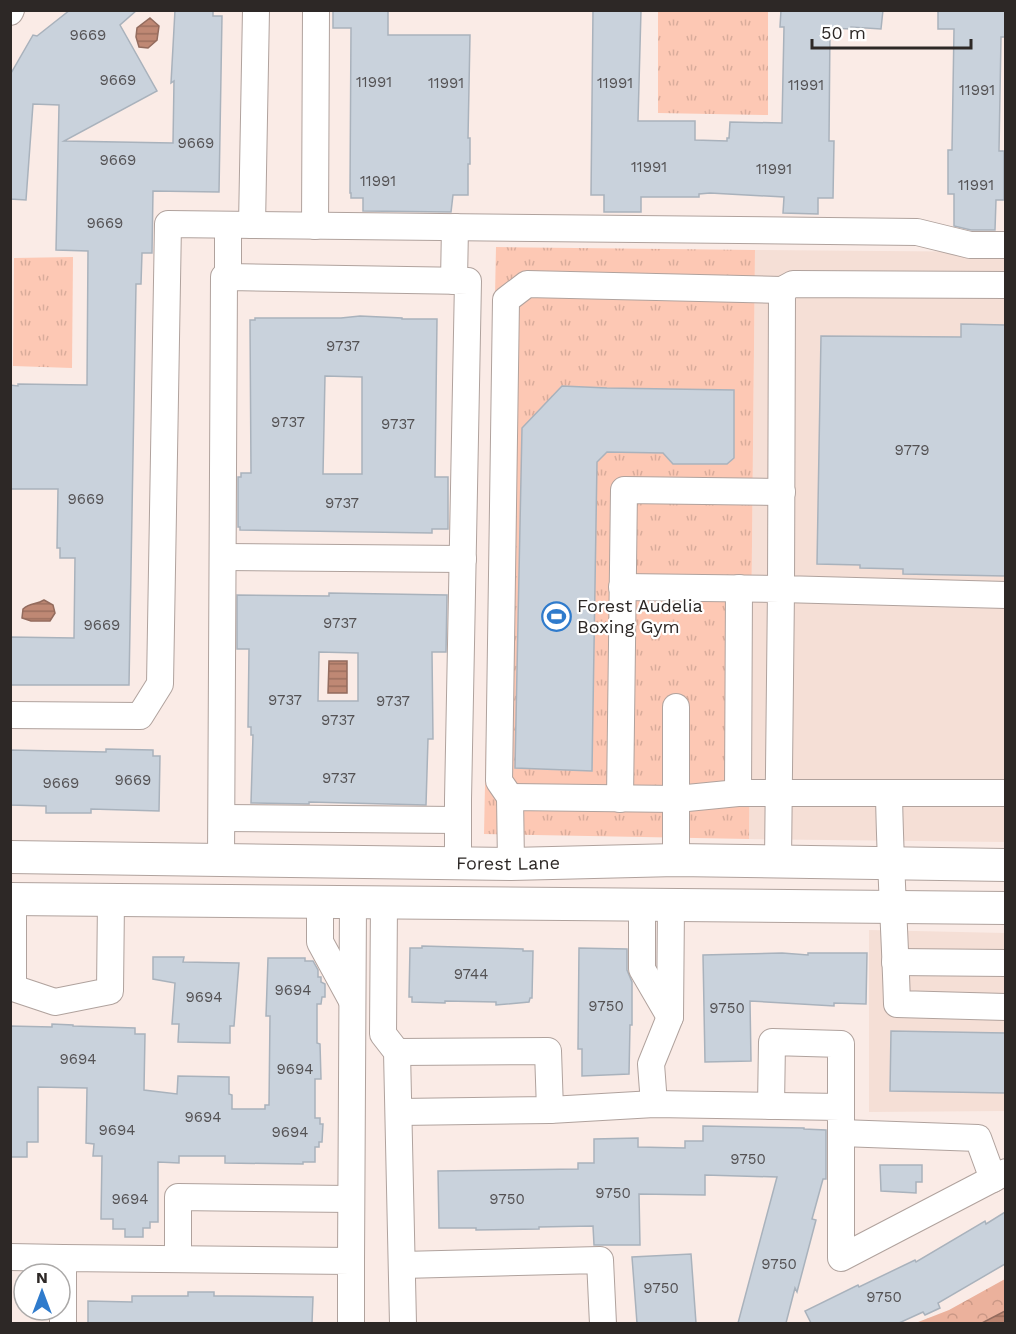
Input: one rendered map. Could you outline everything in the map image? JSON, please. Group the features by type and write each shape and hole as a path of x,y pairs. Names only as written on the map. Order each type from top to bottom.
{"main road":[{"name":"Forest Lane","path":"10,857 458,864 676,860 1005,865"},
{"path":"219,901 221,861"},
{"path":"384,903 391,892 405,882 489,883 504,877 512,864"},
{"path":"12,899 1005,908"}],"lane":[{"path":"228,277 240,225 255,10"},
{"path":"315,226 316,10"},
{"path":"10,715 140,716 160,684 168,224 917,232 970,245 1005,245"},
{"path":"454,281 455,227"},
{"path":"221,861 224,277 228,277 468,281 458,864"},
{"path":"512,864 510,797 499,781 506,300 527,284 782,290 793,284 1005,285"},
{"path":"778,861 782,290"},
{"path":"620,799 624,490 782,492"},
{"path":"223,557 463,559"},
{"path":"622,587 1005,595"},
{"path":"738,793 739,588"},
{"path":"676,707 676,860"},
{"path":"510,797 677,799 738,793 1005,793"},
{"path":"889,794 897,1004 1005,1007"},
{"path":"222,818 457,820"},
{"path":"12,899 13,987 55,1002 110,991 111,900"},
{"path":"320,902 320,942 353,1001"},
{"path":"351,1323 352,902"},
{"path":"384,903 383,1034 397,1052 403,1323"},
{"path":"654,1104 651,1064 670,1017 642,969 657,905"},
{"path":"326,953 352,953"},
{"path":"895,962 1005,963"},
{"path":"771,1106 772,1042 841,1044 841,1107 841,1133 841,1258 999,1175 978,1138 841,1133"},
{"path":"397,1052 548,1051 550,1110"},
{"path":"399,1112 550,1110 654,1104 841,1107"},
{"path":"178,1259 178,1197 351,1198"},
{"path":"10,1257 351,1260"},
{"path":"63,1258 63,1323"},
{"path":"402,1265 600,1260 603,1323"}],"shaded area":[{"path":"150,18 159,26 157,40 148,48 139,47 136,37 137,28"},
{"path":"755,250 1005,252 1005,842 749,839"},
{"path":"44,600 53,605 55,613 50,621 31,621 22,618 23,609"},
{"path":"329,661 347,661 347,693 328,693"},
{"path":"869,930 1005,933 1005,1111 869,1112"},
{"path":"1005,1311 1005,1323 982,1323"}],"green space":[{"path":"658,11 768,11 768,115 658,113"},
{"path":"496,247 755,250 749,839 484,834"},
{"path":"73,257 72,368 13,366 14,258"},
{"path":"1005,1279 1005,1323 913,1324 949,1310"}],"building":[{"path":"70,10 137,10 120,25 157,91 64,141 173,143 174,81 171,83 175,10 213,10 213,16 222,16 219,192 153,191 152,253 142,253 141,284 136,284 129,685 10,685 10,637 74,638 75,558 60,558 60,548 57,548 58,489 10,489 10,385 87,385 88,251 56,250 59,105 33,104 26,200 10,199 10,75 33,35 37,36"},
{"path":"333,10 388,10 388,35 470,35 468,195 453,195 451,212 363,211 363,198 351,198 351,28 333,28"},
{"path":"593,10 641,10 638,121 695,121 695,140 727,141 730,122 782,123 784,27 780,27 781,10 883,10 881,29 830,28 829,141 834,141 833,198 818,198 818,214 783,213 784,197 710,193 699,194 699,197 641,197 641,212 604,212 604,195 591,195"},
{"path":"938,10 1005,10 1005,37 1001,37 999,151 1004,151 1004,200 996,200 995,230 971,230 954,226 954,194 948,194 948,150 952,150 954,29 938,29"},
{"path":"360,316 437,319 435,477 448,477 448,529 432,529 432,533 240,530 238,527 238,477 241,477 241,473 251,473 250,320 255,320 255,318","holes":["325,376 362,377 362,474 323,474"]},
{"path":"961,324 1005,325 1005,576 903,574 903,569 817,564 821,336 961,337"},
{"name":"Forest Audelia Boxing Gym","path":"562,386 734,390 734,458 727,464 673,464 663,453 607,452 597,462 592,771 515,768 522,428"},
{"path":"329,593 447,595 446,652 432,652 433,739 428,739 426,805 251,803 253,735 251,735 251,727 248,727 249,649 237,649 237,595 329,596","holes":["319,652 358,653 358,701 318,701"]},
{"path":"106,749 153,750 153,756 160,756 159,811 91,809 91,813 46,813 46,806 10,805 10,750 106,752"},
{"path":"422,946 533,951 532,998 529,1002 496,1005 496,1002 412,1002 412,997 409,997 410,948 422,948"},
{"path":"579,948 627,949 627,970 632,982 629,1074 582,1076 582,1049 578,1049"},
{"path":"782,953 808,955 808,953 867,953 866,1004 834,1003 834,1006 750,1001 751,1061 705,1062 703,955"},
{"path":"153,957 184,957 183,962 239,963 234,1026 230,1026 230,1043 178,1042 179,1024 172,1024 175,983 153,979"},
{"path":"268,958 305,958 305,961 313,961 318,970 318,977 321,977 321,982 325,984 325,997 322,997 321,1004 317,1004 317,1043 320,1044 321,1079 315,1079 315,1118 320,1118 320,1124 323,1124 322,1142 319,1142 319,1147 315,1147 315,1162 303,1162 303,1164 225,1163 225,1156 179,1156 179,1163 158,1162 158,1222 150,1222 150,1228 143,1228 143,1237 125,1237 125,1229 113,1229 113,1219 101,1219 102,1156 93,1156 94,1144 86,1143 87,1088 38,1087 38,1142 27,1142 27,1157 10,1157 10,1026 52,1027 52,1024 135,1028 135,1034 145,1034 144,1090 177,1094 178,1076 229,1077 232,1109 265,1109 265,1105 269,1105 270,1016 266,1016"},
{"path":"891,1031 1005,1033 1005,1093 890,1091"},
{"path":"703,1126 826,1130 826,1179 823,1179 812,1219 816,1220 797,1292 795,1288 786,1323 738,1323 777,1177 705,1175 705,1195 639,1194 640,1245 594,1245 593,1226 476,1230 476,1228 439,1228 438,1171 578,1169 578,1163 594,1163 594,1139 638,1138 638,1147 685,1148 685,1141 703,1141"},
{"path":"880,1165 922,1165 922,1182 916,1182 916,1193 881,1191"},
{"path":"1005,1212 1005,1264 938,1303 940,1308 925,1315 923,1312 899,1323 811,1323 805,1311 858,1285 859,1287 915,1260 916,1262 985,1221 986,1224"},
{"path":"691,1254 696,1323 637,1323 632,1257"},
{"path":"188,1292 214,1292 214,1296 313,1297 312,1323 88,1323 88,1301 132,1302 132,1296 188,1296"}],"place":[{"name":"Forest Audelia Boxing Gym","path":"556,616"}]}
